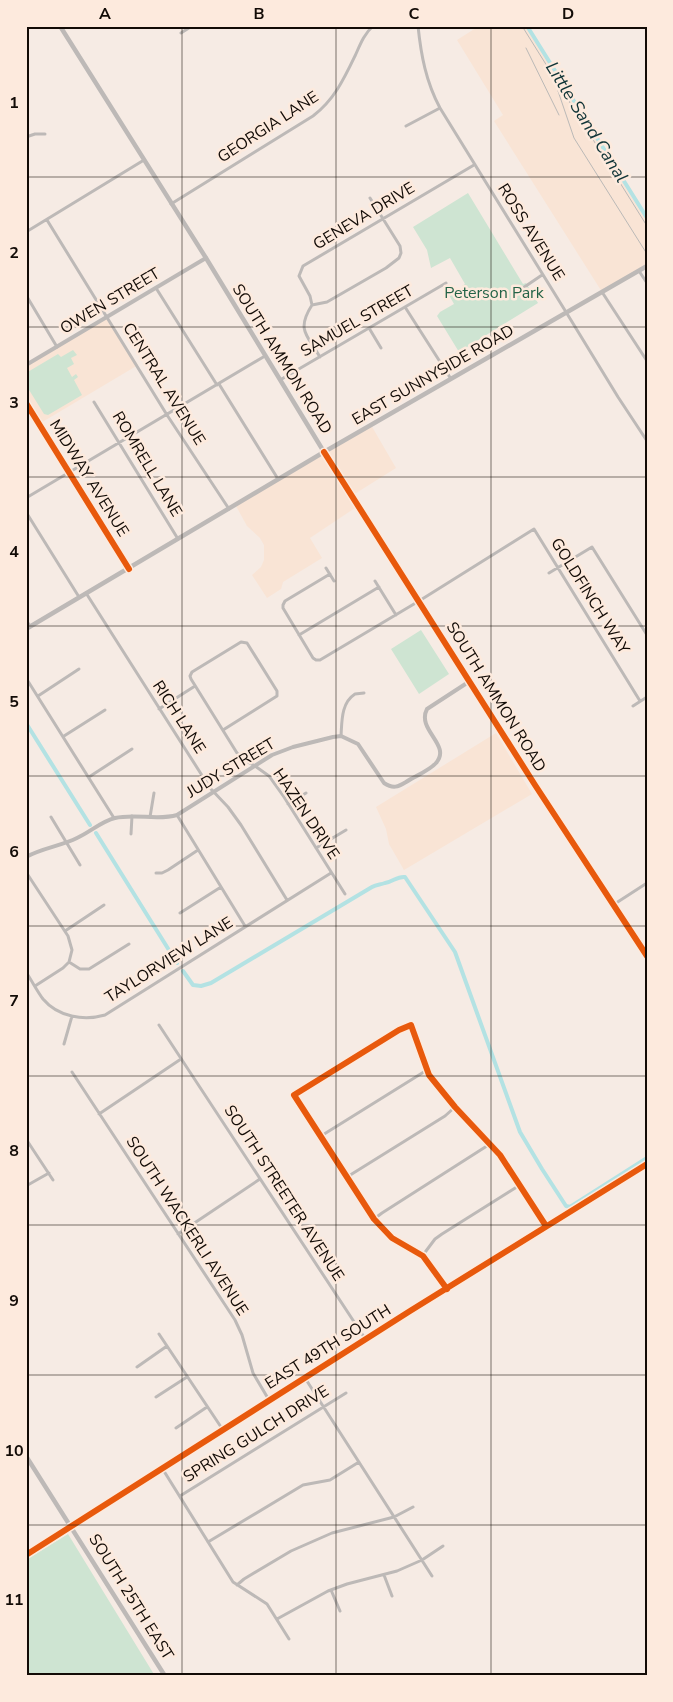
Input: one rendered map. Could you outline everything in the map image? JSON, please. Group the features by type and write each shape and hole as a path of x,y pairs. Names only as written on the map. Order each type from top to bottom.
{"main road":[{"name":"SOUTH AMMON ROAD","path":"60,26 206,258 324,452"},
{"name":"EAST SUNNYSIDE ROAD","path":"28,627 229,510 324,452 647,266"},
{"name":"SOUTH 25TH EAST","path":"26,1456 165,1676"}],"street":[{"path":"181,33 192,26"},
{"name":"GEORGIA LANE","path":"171,204 325,107 337,91 365,36 373,26"},
{"name":"ROSS AVENUE","path":"418,26 421,55 429,83 440,108 542,275 646,439"},
{"path":"406,126 440,108"},
{"path":"26,137 34,134 45,134"},
{"path":"26,232 144,160"},
{"name":"GENEVA DRIVE","path":"312,305 310,296 299,276 303,266 474,164"},
{"path":"320,357 304,331 303,322 312,305 327,302 397,261 401,253 400,246 370,198"},
{"name":"CENTRAL AVENUE","path":"47,220 167,415 229,510"},
{"name":"OWEN STREET","path":"26,365 206,258"},
{"path":"639,271 647,283"},
{"path":"520,290 542,275"},
{"name":"SAMUEL STREET","path":"280,380 446,283"},
{"path":"156,288 279,480"},
{"path":"602,292 647,361"},
{"path":"26,296 58,347"},
{"path":"405,307 451,379"},
{"path":"369,328 381,348"},
{"path":"26,498 265,356"},
{"name":"ROMRELL LANE","path":"94,402 178,540"},
{"name":"MIDWAY AVENUE","path":"26,403 129,569"},
{"name":"SOUTH AMMON ROAD","path":"324,452 612,905 647,956"},
{"path":"26,512 79,598"},
{"name":"GOLDFINCH WAY","path":"419,601 534,529 640,701"},
{"path":"549,573 592,546 647,635"},
{"path":"326,568 334,581"},
{"path":"330,574 285,601 283,605 313,658 316,660 320,660 419,601"},
{"path":"375,580 396,614"},
{"path":"300,635 379,588"},
{"name":"RICH LANE","path":"86,593 213,793 228,807 241,825 287,900"},
{"path":"26,620 28,627"},
{"path":"159,709 195,686 190,676 192,672 240,642 248,643 277,691 277,696 223,730"},
{"path":"38,696 79,669"},
{"path":"26,678 114,818"},
{"path":"364,693 355,694 348,701 343,714 341,736 362,748 384,783 390,787 399,786 434,765 439,758 440,748 424,720 427,709 470,681"},
{"name":"HAZEN DRIVE","path":"195,686 237,753 269,776 344,894"},
{"path":"633,706 647,697"},
{"path":"64,736 105,710"},
{"name":"JUDY STREET","path":"26,857 76,839 114,818 132,816 163,818 178,815 272,755 293,747 333,736 341,736"},
{"path":"89,776 132,750"},
{"path":"150,817 154,793"},
{"path":"288,804 306,793"},
{"path":"178,815 245,926"},
{"path":"131,834 132,816"},
{"path":"51,817 80,865"},
{"path":"316,848 346,830"},
{"path":"156,873 168,870 198,850"},
{"path":"26,872 65,931 70,940 72,950 68,962 63,968 35,986"},
{"name":"TAYLORVIEW LANE","path":"26,972 48,1004 60,1012 72,1016 98,1017 114,1010 331,873"},
{"path":"612,905 647,883"},
{"path":"180,913 221,887"},
{"path":"65,931 104,905"},
{"path":"68,962 80,969 90,969 129,944"},
{"path":"64,1044 72,1016"},
{"name":"SOUTH STREETER AVENUE","path":"159,1025 366,1340"},
{"path":"446,1289 423,1255 392,1238 374,1219 294,1096 391,1035 411,1025 427,1070 455,1107 507,1165 546,1226"},
{"path":"99,1114 181,1059"},
{"path":"320,1136 427,1070"},
{"name":"SOUTH WACKERLI AVENUE","path":"72,1072 235,1320 246,1346 253,1374 269,1400"},
{"path":"347,1177 446,1116 455,1107"},
{"path":"26,1139 28,1146 53,1180"},
{"path":"374,1219 382,1212 490,1144"},
{"name":"EAST 49TH SOUTH","path":"26,1555 269,1400 647,1164"},
{"path":"26,1186 48,1173"},
{"path":"178,1234 260,1179"},
{"path":"423,1255 435,1239 520,1185"},
{"path":"159,1334 223,1430"},
{"path":"137,1367 167,1346"},
{"path":"156,1397 187,1377"},
{"path":"305,1378 432,1576"},
{"name":"SPRING GULCH DRIVE","path":"180,1496 346,1393"},
{"path":"176,1428 207,1407"},
{"path":"208,1542 303,1485 330,1480 359,1462"},
{"path":"162,1468 234,1582 267,1604 289,1639"},
{"path":"237,1585 252,1574 299,1548 332,1533 394,1517 413,1507"},
{"path":"277,1619 331,1590 398,1571 422,1560 443,1546"},
{"path":"384,1574 392,1596"},
{"path":"331,1590 340,1611"}],"shaded area":[{"path":"479,26 525,26 647,222 647,266 602,292 494,121 503,115 457,40"},
{"path":"107,317 138,365 39,424 26,403 26,365"},
{"path":"371,425 396,468 353,495 358,506 310,538 322,558 283,582 281,589 267,598 252,575 261,567 264,560 264,545 260,538 247,526 236,506"},
{"path":"496,733 532,794 404,870 389,844 386,829 376,807"}],"green space":[{"name":"Peterson Park","path":"468,193 523,284 526,283 538,303 459,352 437,316 440,312 454,304 449,295 454,295 464,289 462,286 465,284 450,258 431,268 427,250 413,227"},
{"path":"73,350 77,355 71,358 74,364 67,368 72,377 76,374 78,377 74,380 82,395 48,415 44,414 26,385 26,373 58,354 61,357"},
{"path":"421,630 449,674 419,694 391,649"},
{"path":"68,1534 155,1676 26,1676 26,1560"}],"waterway":[{"name":"Little Sand Canal","path":"527,26 647,218"},
{"path":"26,723 90,825"},
{"path":"96,833 177,963"},
{"path":"183,971 193,985 201,986 211,983 375,885 405,877 455,952 520,1132 566,1206 570,1207 647,1158"}],"railway":[{"path":"522,26 647,226"},
{"path":"526,48 559,115"},
{"path":"558,91 574,138 647,254"}],"cycle path":[{"path":"26,403 129,569"},
{"path":"324,452 535,785 647,956"},
{"path":"447,1289 423,1256 392,1238 374,1219 294,1095 399,1030 411,1025 429,1075 455,1107 500,1155 546,1226"},
{"path":"26,1555 410,1311 647,1164"}]}
